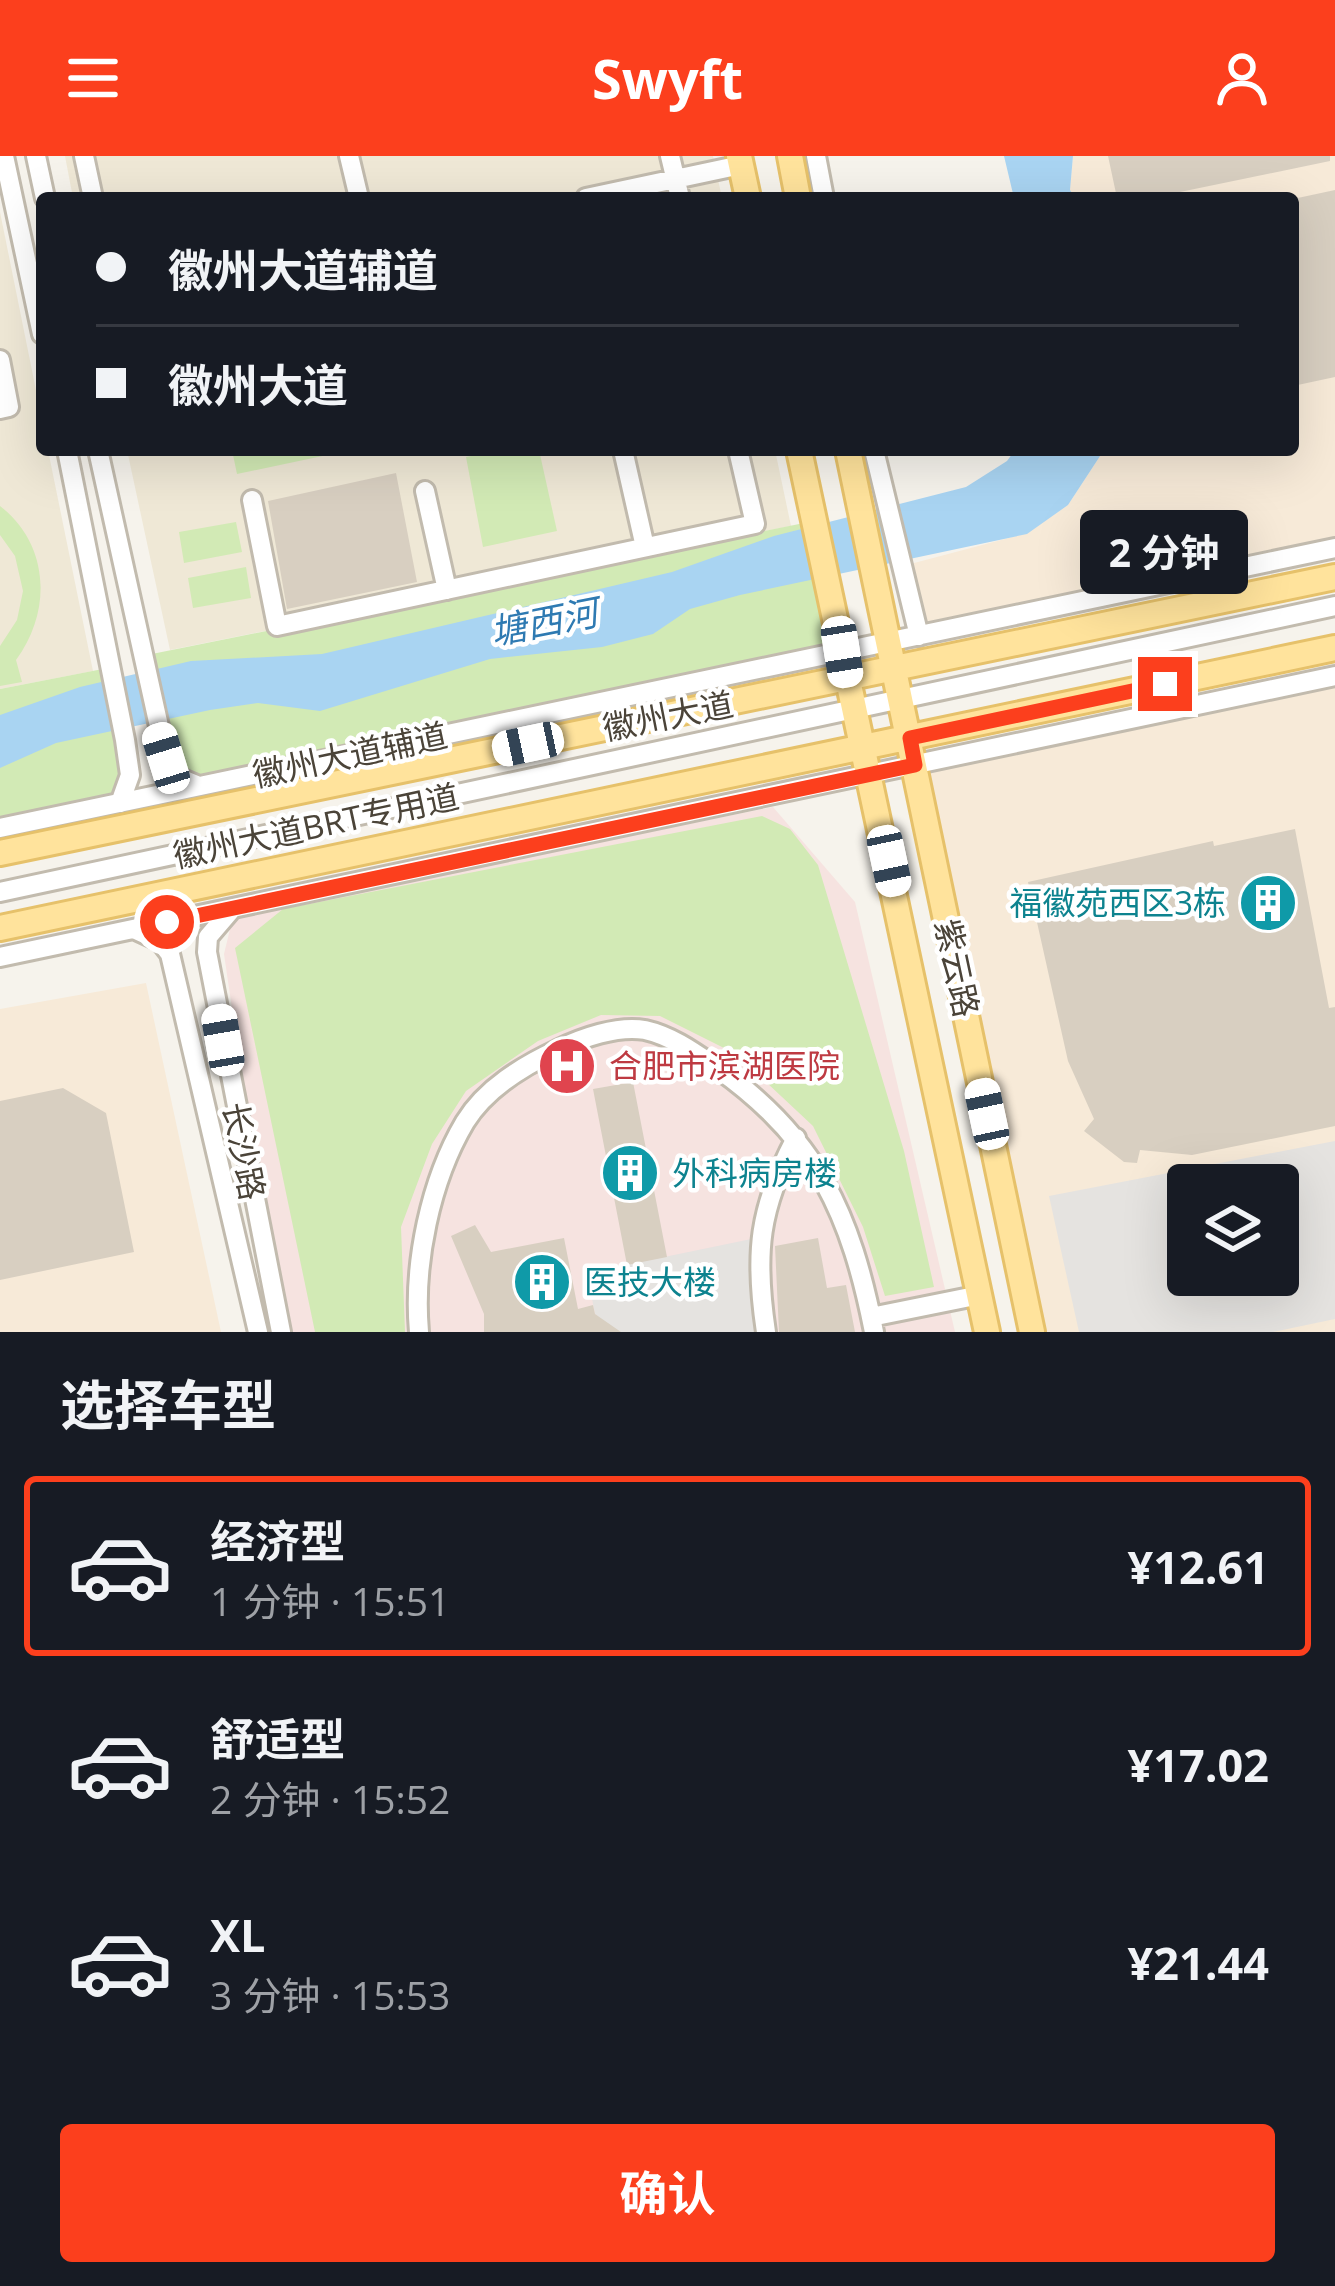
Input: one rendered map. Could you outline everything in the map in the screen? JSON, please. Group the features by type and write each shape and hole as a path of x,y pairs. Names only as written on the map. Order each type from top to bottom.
{"main road":[{"path":"790,156 797,192"},
{"path":"740,160 747,192"},
{"name":"紫云路","path":"800,456 987,1332"},
{"name":"紫云路","path":"849,456 1032,1332"},
{"name":"徽州大道","path":"0,853 1335,577"},
{"path":"0,928 1335,648"}],"street":[{"path":"4,156 6,199 36,312"},
{"path":"36,156 44,192"},
{"path":"84,156 92,192"},
{"path":"349,156 358,192"},
{"path":"670,156 678,188"},
{"path":"816,156 823,192"},
{"path":"641,192 678,188 740,160"},
{"path":"0,360 9,407 0,409"},
{"path":"68,456 115,672 130,775 120,803"},
{"path":"99,456 158,732 180,778 199,786"},
{"path":"624,456 645,548"},
{"path":"252,500 277,626 755,524 739,456"},
{"path":"875,456 919,636"},
{"path":"425,491 447,590"},
{"name":"徽州大道辅道","path":"0,828 1335,548"},
{"name":"徽州大道BRT专用道","path":"0,896 1335,610"},
{"path":"0,957 1335,676"},
{"name":"长沙路","path":"233,908 208,937 207,952 281,1332"},
{"name":"长沙路","path":"134,929 160,941 170,954 258,1332"},
{"path":"418,1332 415,1287 441,1175 466,1120 524,1066 583,1037 642,1029 685,1046 740,1084 813,1158 856,1246 873,1325 980,1295"},
{"path":"766,1332 761,1232 766,1194 796,1138"}],"shaded area":[{"path":"65,156 713,156 721,192 72,192"},
{"path":"1073,156 1335,156 1335,548 919,636 899,567 1027,533 1068,505 1100,456 1299,456 1299,192 1070,190"},
{"path":"0,212 36,390 36,456 49,456 93,671 0,689"},
{"path":"128,456 776,456 791,526 170,650"},
{"path":"1335,676 1335,1332 1032,1332 915,765"},
{"name":"合肥市滨湖医院","path":"773,807 855,902 955,1332 290,1332 257,1178 224,954 232,921 249,912"},
{"path":"146,983 221,1332 0,1332 0,1009"},
{"path":"1335,1141 1335,1319 1273,1332 1079,1332 1049,1196 1167,1173 1167,1296 1299,1296 1299,1164 1215,1164"},
{"path":"761,1237 766,1332 616,1332 595,1314 587,1273"}],"green space":[{"path":"233,456 322,456 237,474"},
{"path":"540,456 557,531 483,547 466,457"},
{"path":"0,506 29,540 37,559 40,600 28,641 16,660 22,682 0,686 0,646 17,620 23,591 15,556 0,535"},
{"path":"814,521 842,652 199,786 180,778 142,656"},
{"path":"236,522 242,552 184,563 179,532"},
{"path":"246,567 251,598 193,608 188,578"},
{"path":"113,667 130,775 120,803 0,828 0,689"},
{"path":"762,816 790,829 818,865 904,1151 934,1287 885,1296 863,1227 813,1126 736,1054 660,1016 601,1015 538,1041 466,1091 432,1144 401,1227 405,1332 315,1332 235,948 283,909"}],"water":[{"path":"1004,156 1073,156 1071,192 1013,192"},
{"name":"塘西河","path":"1011,456 1100,456 1068,505 1027,534 740,595 690,609 653,634 602,647 490,659 320,711 258,703 210,710 56,743 0,768 0,715 80,687 191,661 322,654 672,572 774,536 966,487"}],"building":[{"path":"1108,156 1330,156 1330,161 1180,192 1116,192"},
{"path":"1335,190 1335,377 1299,385 1299,198"},
{"path":"396,473 417,582 287,609 268,501"},
{"path":"1295,829 1329,1008 1335,1007 1335,1126 1192,1155 1140,1150 1137,1163 1124,1162 1084,1131 1094,1119 1068,1061 1028,882 1213,841 1214,846"},
{"name":"外科病房楼","path":"633,1082 667,1257 627,1265 593,1089"},
{"path":"63,1088 106,1113 134,1252 0,1280 0,1101"},
{"name":"医技大楼","path":"475,1225 491,1252 564,1238 578,1309 593,1305 595,1314 621,1332 484,1332 484,1314 451,1236"},
{"path":"818,1238 827,1288 846,1285 855,1332 779,1332 775,1246"}],"place":[{"name":"福徽苑西区3栋","path":"1268,903"},
{"name":"合肥市滨湖医院","path":"567,1066"},
{"name":"外科病房楼","path":"630,1173"},
{"name":"医技大楼","path":"542,1282"}],"route":[{"path":"167,922 915,765 910,738 1165,684"}]}
